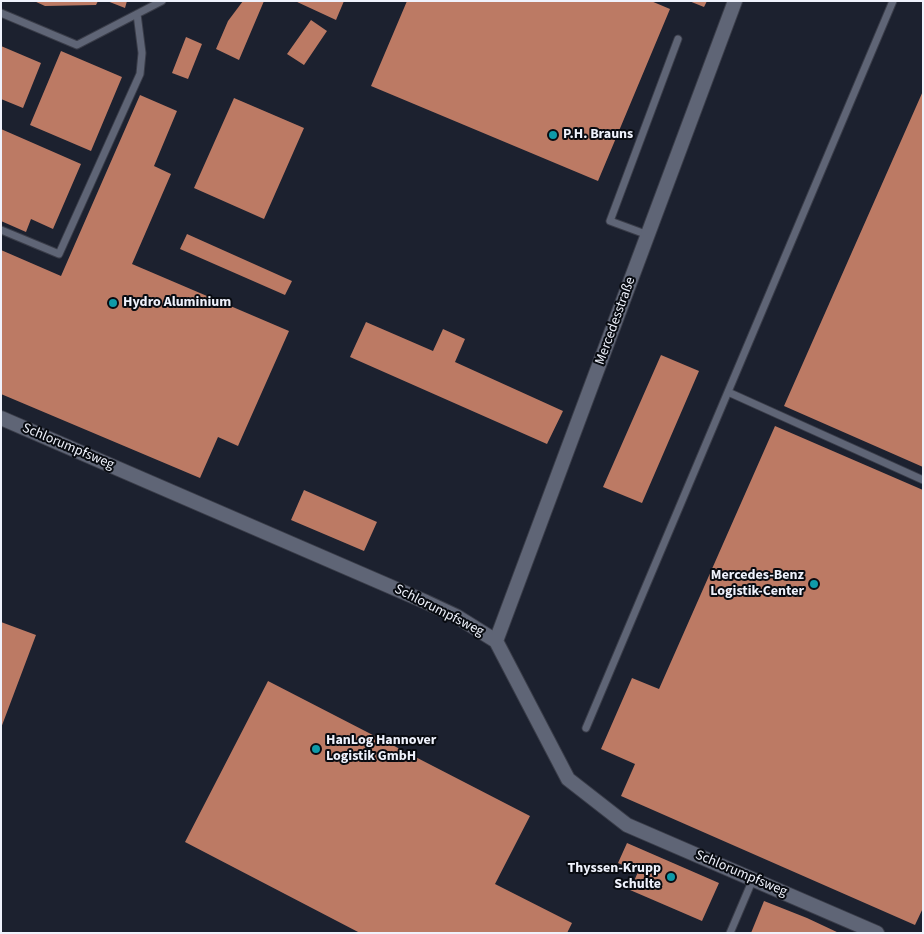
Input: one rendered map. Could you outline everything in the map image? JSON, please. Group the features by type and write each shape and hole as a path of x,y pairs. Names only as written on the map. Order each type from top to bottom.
{"street":[{"name":"Mercedesstraße","path":"496,640 735,1"},
{"name":"Schlorumpfsweg","path":"1,418 456,616 496,640 568,779 627,825 877,933"}],"lane":[{"path":"1,13 77,46 162,1"},
{"path":"586,728 893,1"},
{"path":"1,230 59,254 140,74 142,53 137,14"},
{"path":"648,235 610,221 678,39"},
{"path":"728,392 923,480"},
{"path":"730,933 753,879"}],"building":[{"path":"34,1 98,1 96,5 45,6"},
{"path":"107,1 127,1 125,8"},
{"path":"243,1 264,1 239,60 216,49 228,21"},
{"path":"295,1 344,1 336,20"},
{"name":"P.H. Brauns","path":"407,1 651,1 670,9 598,181 371,86"},
{"path":"689,1 707,1 704,7"},
{"path":"311,20 327,31 304,65 287,54"},
{"path":"186,37 202,44 188,79 172,73"},
{"path":"1,46 41,63 23,108 1,99"},
{"path":"61,51 122,77 91,151 30,125"},
{"path":"923,91 923,467 784,406"},
{"name":"Hydro Aluminium","path":"140,95 177,111 154,166 171,174 132,264 289,331 238,446 218,437 200,478 1,394 1,250 61,276"},
{"path":"234,98 304,128 264,219 194,188"},
{"path":"1,129 81,164 53,229 31,219 26,232 1,221"},
{"path":"187,234 292,281 285,295 180,249"},
{"path":"366,322 433,351 443,329 465,339 455,362 563,411 547,444 350,357"},
{"path":"661,355 699,371 642,503 603,487"},
{"name":"Mercedes-Benz Logistik-Center","path":"775,426 923,490 923,908 915,925 621,796 635,764 601,749 632,678 659,689"},
{"path":"304,490 377,522 364,551 291,520"},
{"path":"1,622 36,635 1,728"},
{"name":"HanLog Hannover Logistik GmbH","path":"268,681 530,816 495,884 572,923 567,933 360,933 185,842"},
{"name":"Thyssen-Krupp Schulte","path":"627,843 719,883 702,921 630,890 638,872 618,863"},
{"path":"764,901 807,918 839,933 751,933"}],"place":[{"name":"P.H. Brauns","path":"553,135"},
{"name":"Hydro Aluminium","path":"113,303"},
{"name":"Mercedes-Benz Logistik-Center","path":"814,584"},
{"name":"HanLog Hannover Logistik GmbH","path":"316,749"},
{"name":"Thyssen-Krupp Schulte","path":"671,877"}]}
